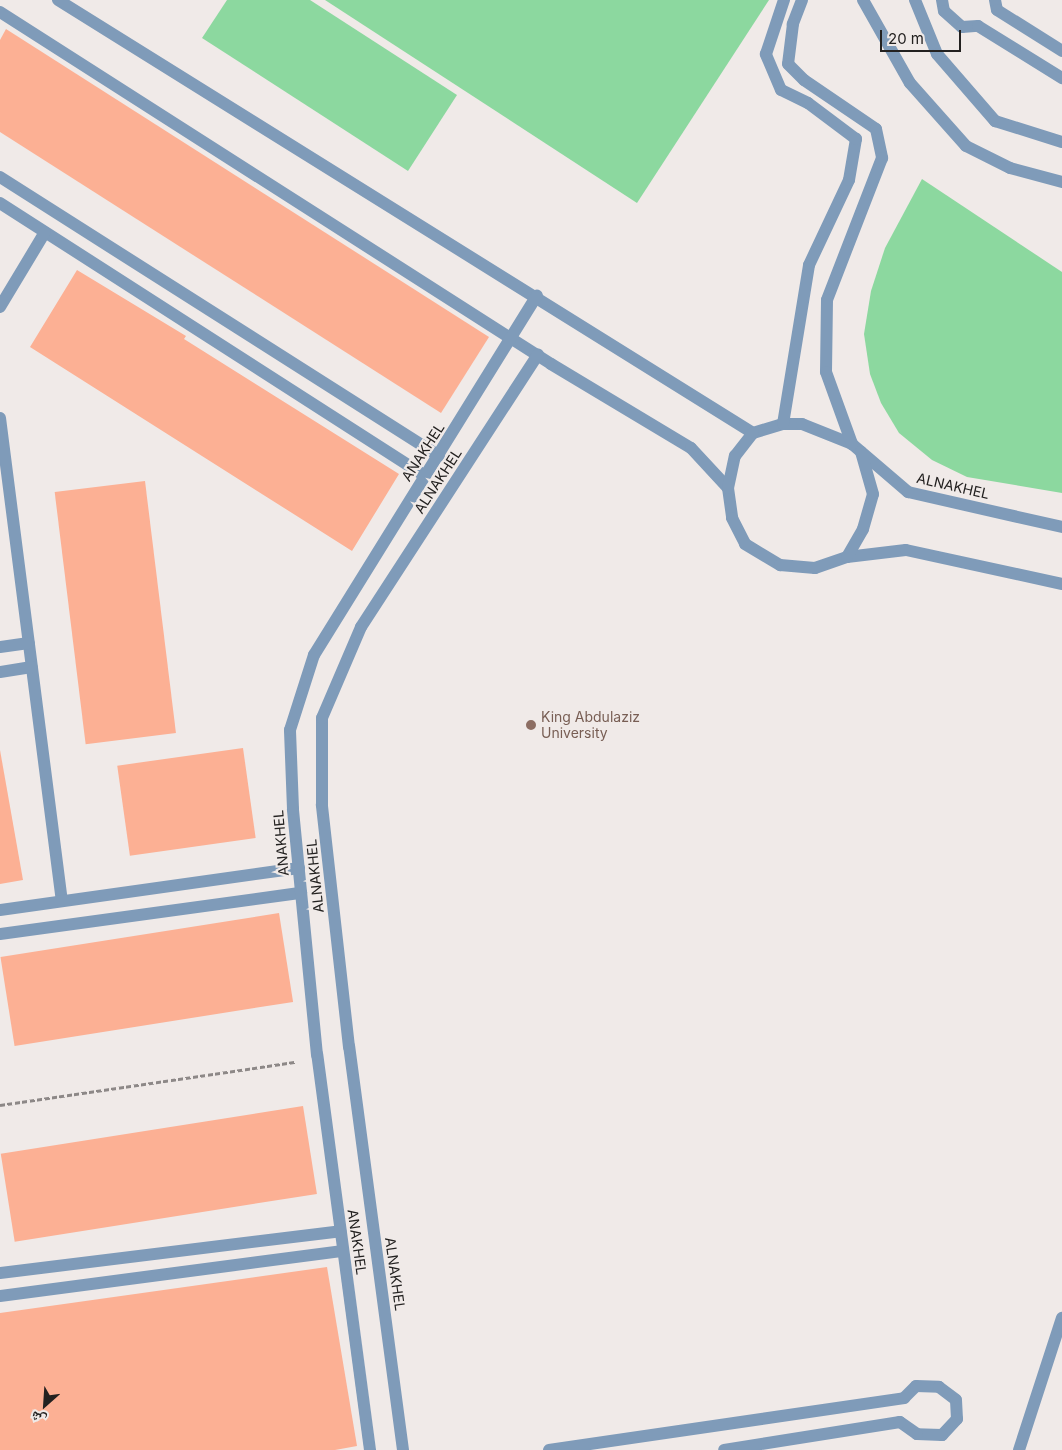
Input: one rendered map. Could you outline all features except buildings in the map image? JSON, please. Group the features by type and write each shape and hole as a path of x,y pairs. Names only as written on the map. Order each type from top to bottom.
{"street":[{"path":"58,0 537,296 753,433 735,456 728,488 732,518 745,544 780,565 815,568 848,557 906,550 1062,584"},
{"path":"783,424 809,265 849,180 856,139 808,103 781,90 766,54 784,0"},
{"path":"802,0 793,24 788,64 804,80 876,129 882,158 827,300 826,372 873,494 863,529 848,557"},
{"path":"863,0 910,83 966,146 1010,168 1062,182"},
{"path":"915,0 937,54 995,121 1051,142 1062,142"},
{"path":"942,0 944,11 962,27 978,26 1062,78"},
{"path":"995,0 998,10 1062,51"},
{"path":"0,12 512,338 691,448 728,488"},
{"path":"0,177 439,456"},
{"path":"0,203 425,476"},
{"path":"0,307 44,232"},
{"name":"ANAKHEL","path":"370,1450 317,1055 298,868 290,730 314,656 537,296"},
{"name":"ALNAKHEL","path":"403,1450 348,1037 322,805 322,718 361,627 538,354"},
{"path":"0,418 62,901"},
{"name":"ALNAKHEL","path":"753,433 783,424 802,424 856,448 908,492 1062,527"},
{"path":"0,648 29,643"},
{"path":"0,672 32,668"},
{"path":"0,910 298,868"},
{"path":"0,934 301,893"},
{"path":"0,1273 340,1231"},
{"path":"0,1296 343,1251"},
{"path":"1020,1450 1062,1318"},
{"path":"550,1450 904,1398 916,1386 939,1387 956,1400 957,1420 942,1435 917,1434 900,1422 724,1450"}],"path":[{"path":"0,1105 296,1062"}],"green space":[{"path":"227,0 310,0 457,95 408,171 202,38"},
{"path":"325,0 769,0 637,203"},
{"path":"922,179 1062,272 1062,493 967,477 932,460 899,433 881,403 870,374 864,334 871,291 885,248"}],"place":[{"name":"King Abdulaziz University","path":"531,725"}]}
